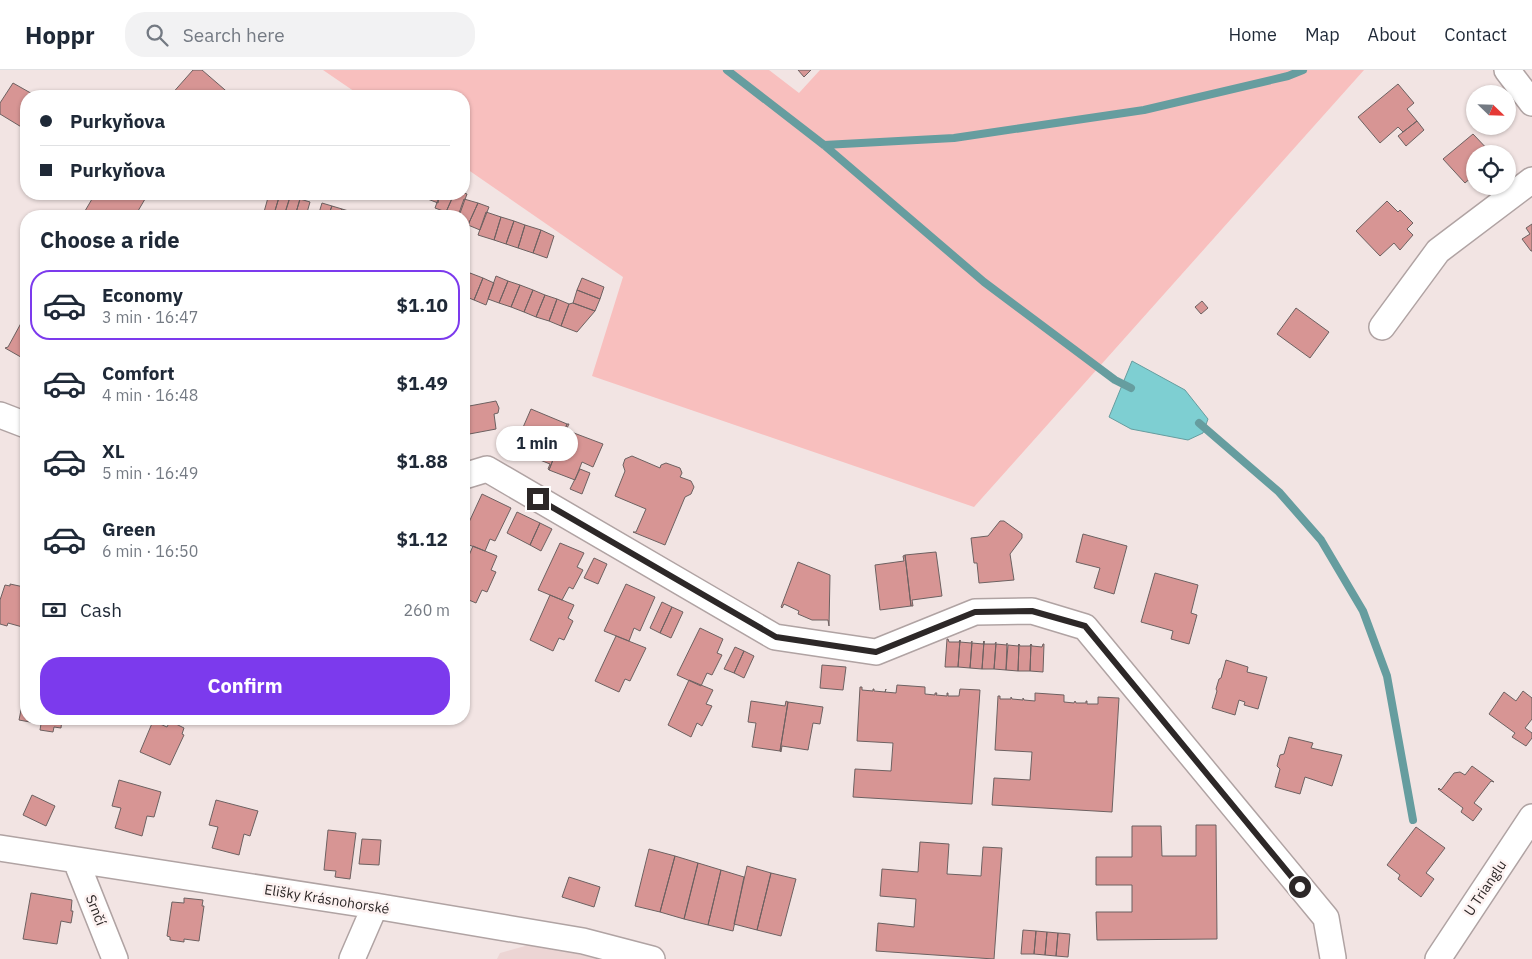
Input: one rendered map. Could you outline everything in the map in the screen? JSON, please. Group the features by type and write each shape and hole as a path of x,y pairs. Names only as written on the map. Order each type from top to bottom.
{"street":[{"path":"1507,70 1532,103"},
{"path":"1382,326 1438,251 1532,180"},
{"path":"0,414 20,422"},
{"path":"470,474 487,470 776,637 876,652 975,612 1032,611 1085,626 1326,918 1336,959"},
{"name":"U Trianglu","path":"1438,959 1532,817"},
{"name":"Elišky Krásnohorské","path":"0,848 375,906 583,941 652,959"},
{"name":"Srnčí","path":"76,861 115,959"},
{"path":"352,959 375,906"}],"shaded area":[{"path":"323,70 769,70 799,93 820,70 1364,70 974,507 592,376 623,277 470,171 470,90 352,90"},
{"path":"536,943 597,959 497,959 500,953"}],"water":[{"path":"1132,361 1185,390 1208,419 1203,433 1188,440 1131,429 1109,417"}],"building":[{"path":"193,70 202,70 225,90 175,90"},
{"path":"798,70 811,70 804,77"},
{"path":"13,83 25,90 20,90 20,126 0,114 0,103"},
{"path":"1398,84 1414,103 1407,109 1417,121 1403,132 1398,127 1380,143 1358,117"},
{"path":"1417,121 1424,130 1406,146 1398,136"},
{"path":"1472,135 1483,145 1466,145 1465,183 1443,159"},
{"path":"91,200 144,200 139,210 86,210"},
{"path":"267,200 278,200 275,210 265,210"},
{"path":"278,200 289,200 286,210 275,210"},
{"path":"289,200 300,200 297,210 286,210"},
{"path":"300,200 310,202 308,210 297,210"},
{"path":"438,200 451,200 447,210 435,208"},
{"path":"451,200 465,200 461,210 447,210"},
{"path":"464,200 478,203 470,221 470,210 460,210"},
{"path":"1387,201 1398,212 1400,210 1413,223 1407,229 1413,235 1400,250 1394,243 1380,256 1356,231"},
{"path":"322,203 332,206 330,210 320,210"},
{"path":"478,203 489,207 480,230 470,226 470,221"},
{"path":"332,206 342,209 342,210 330,210"},
{"path":"486,212 501,217 494,240 478,235"},
{"path":"501,217 514,221 506,244 494,240"},
{"path":"514,221 525,225 518,248 506,244"},
{"path":"1532,224 1531,251 1522,239 1530,234 1526,228"},
{"path":"525,225 541,230 533,253 518,248"},
{"path":"541,230 554,236 547,258 533,253"},
{"path":"470,273 483,278 474,300 470,298"},
{"path":"496,276 508,281 499,303 488,299"},
{"path":"483,278 494,283 486,305 474,300"},
{"path":"582,278 604,287 600,299 577,290"},
{"path":"508,281 520,285 511,307 499,303"},
{"path":"520,285 533,290 524,312 511,307"},
{"path":"533,290 545,295 536,317 524,312"},
{"path":"577,290 600,299 595,311 573,303"},
{"path":"545,295 557,299 549,321 536,317"},
{"path":"557,299 569,304 561,326 549,321"},
{"path":"1202,301 1208,308 1201,314 1195,307"},
{"path":"573,303 595,311 577,332 561,326 569,304"},
{"path":"1296,308 1329,332 1310,358 1277,334"},
{"path":"20,325 20,357 5,348 8,347"},
{"path":"496,401 499,408 498,413 494,414 496,429 470,434 470,406"},
{"path":"531,409 567,424 549,470 550,464 525,454 532,437 521,432"},
{"path":"567,424 569,424 566,430 603,444 593,467 582,462 575,480 549,470"},
{"path":"632,456 660,468 661,465 666,463 680,468 682,473 680,477 691,481 694,487 691,494 685,497 665,545 633,532 636,532 646,509 615,496 625,471 623,465 625,459"},
{"path":"580,469 590,473 582,494 570,489"},
{"path":"482,494 511,508 495,541 490,539 485,551 470,545 470,520"},
{"path":"517,512 540,523 530,545 507,533"},
{"path":"1000,521 1004,521 1022,534 1022,538 1010,554 1014,580 979,583 977,563 974,563 971,538 988,536"},
{"path":"540,523 552,529 541,551 530,545"},
{"path":"1083,534 1127,546 1114,594 1094,588 1100,568 1076,562"},
{"path":"560,543 584,553 577,567 583,570 573,589 569,587 562,600 538,590"},
{"path":"473,546 497,556 491,570 496,572 487,592 482,590 476,603 470,600 470,553"},
{"path":"936,552 942,596 912,600 913,606 911,606 905,555"},
{"path":"905,555 911,606 880,610 875,565 904,561 903,556"},
{"path":"594,558 607,564 598,584 584,578"},
{"path":"798,562 830,575 829,626 828,620 812,620 798,614 799,611 784,604 781,607"},
{"path":"1155,573 1198,585 1191,613 1197,615 1189,644 1171,639 1173,631 1141,622"},
{"path":"10,584 20,586 20,626 8,623 7,626 0,624 0,600 5,585 10,586"},
{"path":"626,584 655,597 640,631 634,628 629,641 604,631"},
{"path":"550,595 574,605 568,618 573,621 564,640 559,638 553,651 530,640"},
{"path":"662,602 672,607 660,633 650,628"},
{"path":"672,607 683,612 671,638 660,633"},
{"path":"700,628 723,639 717,653 722,655 712,675 707,673 701,686 677,675"},
{"path":"616,636 646,648 630,681 625,679 619,692 595,681"},
{"path":"947,639 949,642 959,642 960,640 958,667 945,667"},
{"path":"960,640 960,642 971,643 972,641 970,668 958,667"},
{"path":"984,641 982,669 970,668 972,643 983,644"},
{"path":"984,641 984,644 995,644 996,642 994,669 982,669"},
{"path":"996,644 1007,645 1006,670 994,669"},
{"path":"1019,644 1020,646 1030,646 1031,644 1030,671 1018,671"},
{"path":"1019,644 1018,671 1006,670 1008,645 1018,646"},
{"path":"1031,644 1032,646 1042,647 1044,644 1043,672 1030,671"},
{"path":"735,647 744,651 734,673 724,669"},
{"path":"744,651 754,656 744,678 734,673"},
{"path":"1226,660 1248,667 1247,672 1267,677 1258,709 1244,705 1245,702 1239,700 1235,715 1212,708"},
{"path":"822,665 846,667 843,690 820,688"},
{"path":"689,680 713,690 706,704 712,706 702,726 697,723 691,737 668,725"},
{"path":"897,685 925,687 925,694 935,695 937,693 936,695 947,696 948,693 948,696 959,696 960,689 980,690 972,804 853,797 855,769 891,771 893,743 857,741 860,687 862,687 862,690 873,691 874,689 874,691 896,693"},
{"path":"1523,691 1532,698 1532,719 1525,728 1532,733 1532,738 1526,746 1512,737 1515,733 1489,714 1504,692 1516,701"},
{"path":"1035,693 1064,695 1064,702 1086,703 1087,701 1087,704 1098,704 1098,697 1119,698 1112,812 992,805 994,778 1030,780 1032,752 995,750 998,696 1000,696 1000,699 1011,699 1011,697 1012,699 1023,700 1023,698 1024,700 1035,701"},
{"path":"751,701 785,706 786,701 788,702 780,751 752,747 756,723 748,722"},
{"path":"788,702 823,707 820,724 813,723 808,750 782,746 780,751"},
{"path":"41,725 61,725 61,728 54,727 53,732 40,730"},
{"path":"151,725 167,727 168,725 178,725 184,728 182,734 184,735 170,765 140,752"},
{"path":"1289,737 1313,743 1311,748 1342,755 1332,786 1305,777 1300,794 1275,787 1280,769 1277,766 1280,755 1284,754"},
{"path":"1472,766 1494,782 1491,781 1474,803 1482,809 1473,821 1461,812 1463,808 1438,789 1441,790 1454,773 1460,772 1465,775"},
{"path":"119,780 161,792 154,817 147,816 142,836 115,828 121,808 112,806"},
{"path":"32,795 55,806 46,826 23,815"},
{"path":"216,800 258,811 250,836 244,834 239,855 212,848 218,827 209,825"},
{"path":"1196,825 1216,825 1217,939 1097,940 1096,912 1132,912 1132,885 1096,885 1096,857 1132,857 1132,826 1161,826 1162,856 1196,856"},
{"path":"1416,827 1445,848 1426,873 1434,879 1421,897 1398,879 1400,875 1387,865"},
{"path":"328,830 356,833 350,879 335,877 336,871 324,870"},
{"path":"362,839 381,840 379,865 359,864"},
{"path":"920,842 949,844 947,874 981,876 983,847 1002,848 994,959 876,951 878,923 914,927 916,899 880,896 882,869 918,872"},
{"path":"649,849 675,856 660,912 635,906"},
{"path":"675,856 698,863 684,919 660,912"},
{"path":"698,863 721,870 708,925 684,919"},
{"path":"747,866 771,873 757,930 734,924"},
{"path":"721,870 744,877 733,931 708,925"},
{"path":"771,873 796,879 781,936 757,930"},
{"path":"569,877 600,887 594,907 562,897"},
{"path":"31,893 72,900 71,923 61,921 57,944 23,939"},
{"path":"184,898 203,900 202,906 204,906 199,941 184,939 184,942 170,940 170,937 167,936 172,902 184,903"},
{"path":"1023,930 1036,931 1034,954 1021,954"},
{"path":"1036,931 1047,932 1045,955 1034,954"},
{"path":"1047,932 1058,933 1056,956 1045,955"},
{"path":"1058,933 1070,934 1068,957 1056,956"}],"waterway":[{"path":"727,70 824,145 984,282 1115,380 1131,388"},
{"path":"824,145 954,138 1144,110 1288,76 1303,70"},
{"path":"1199,423 1279,492 1321,540 1363,611 1387,676 1413,820"}],"route":[{"path":"538,499 776,637 876,652 975,612 1032,611 1085,626 1300,887"}]}
